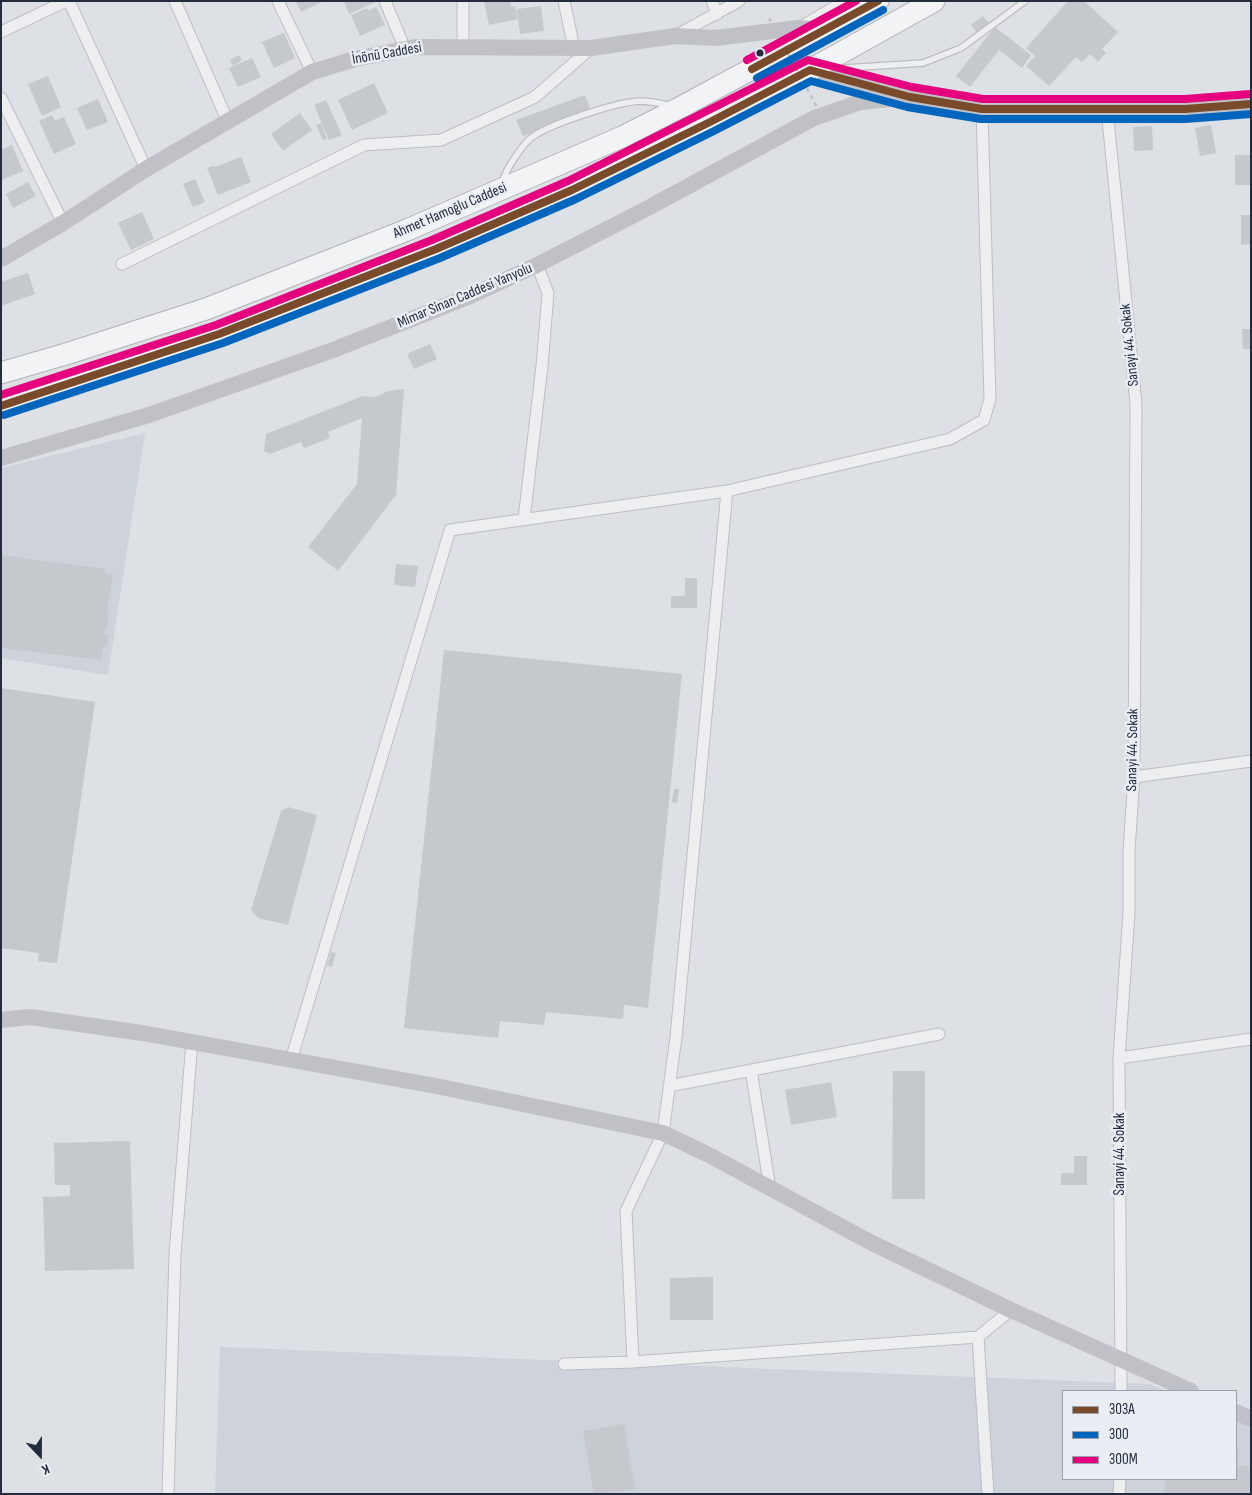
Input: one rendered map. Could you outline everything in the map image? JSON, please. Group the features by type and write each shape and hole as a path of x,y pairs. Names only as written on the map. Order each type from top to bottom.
{"highway":[{"name":"Ahmet Hamoğlu Caddesi","path":"1,373 206,309 407,230 622,137 878,1"},
{"name":"Ahmet Hamoğlu Caddesi","path":"1,406 219,334 436,249 572,190 810,70 934,1"}],"main road":[{"name":"İnönü Caddesi","path":"1,259 63,224 146,169 312,72 355,59 415,46 591,48 675,36 715,38 798,28 825,30"},
{"path":"810,70 910,97 982,109 1185,109 1251,104"},
{"name":"Mimar Sinan Caddesi Yanyolu","path":"1,458 149,415 332,350 470,296 537,266 814,118 861,102 910,97"},
{"path":"1,1020 30,1017 142,1032 436,1086 662,1133 872,1243 1011,1310 1189,1390"},
{"path":"1237,1413 1251,1420"}],"street":[{"path":"1,32 66,1"},
{"path":"70,1 146,169"},
{"path":"175,1 228,122"},
{"path":"278,1 312,72"},
{"path":"385,1 405,48"},
{"path":"463,1 463,47"},
{"path":"564,1 574,48"},
{"path":"712,1 717,14"},
{"path":"675,36 739,1"},
{"path":"798,28 845,1"},
{"path":"122,264 364,144 441,140 535,97 591,48"},
{"path":"1,98 63,224"},
{"path":"291,1060 450,530 727,491 950,439 984,420 990,399 982,109"},
{"name":"Sanayi 44. Sokak","path":"1107,109 1136,404 1134,777 1129,850 1129,913 1120,1058 1121,1390"},
{"path":"524,519 542,366 548,293 537,266"},
{"path":"633,1362 626,1211 662,1133 669,1086 677,1028 727,491"},
{"path":"1134,777 1251,761"},
{"path":"669,1086 939,1034"},
{"path":"1120,1058 1251,1039"},
{"path":"168,1494 175,1254 192,1042"},
{"path":"752,1070 770,1188"},
{"path":"564,1364 633,1362 978,1337 1011,1310"},
{"path":"978,1337 988,1494"},
{"path":"1120,1480 1120,1494"}],"lane":[{"path":"810,70 922,63 961,48 1026,1"},
{"path":"499,190 504,176 515,158 530,139 543,130 612,106 641,101 683,106"}],"path":[{"path":"769,18 818,109"}],"shaded area":[{"path":"145,433 108,675 1,658 1,468"},
{"path":"220,1347 1149,1384 1165,1390 1062,1390 1062,1480 1237,1480 1237,1418 1251,1424 1251,1494 215,1494"}],"building":[{"path":"296,1 324,1 301,12"},
{"path":"344,1 378,1 349,14"},
{"path":"484,1 510,1 511,7 515,6 518,19 489,25"},
{"path":"1068,1 1084,1 1118,32 1102,49 1106,53 1098,62 1090,54 1082,62 1076,57 1049,86 1026,66 1035,56 1026,48"},
{"path":"541,6 544,31 520,34 517,9"},
{"path":"376,7 385,25 360,36 351,15 367,8 368,11"},
{"path":"983,16 991,25 979,35 971,25"},
{"path":"995,27 1031,55 1022,68 999,50 970,87 956,76"},
{"path":"284,33 295,58 274,68 262,42"},
{"path":"239,55 242,60 233,66 230,60"},
{"path":"252,58 261,77 238,87 229,68"},
{"path":"48,76 61,107 42,116 28,84"},
{"path":"374,83 388,113 352,130 338,100"},
{"path":"585,95 591,111 523,136 516,120"},
{"path":"98,99 108,122 87,130 77,108"},
{"path":"326,100 342,135 329,140 314,105"},
{"path":"300,113 312,130 283,151 271,134"},
{"path":"52,115 55,121 64,117 76,144 54,154 39,121"},
{"path":"321,123 327,139 323,140 316,125"},
{"path":"1211,125 1216,153 1200,156 1195,128"},
{"path":"1152,126 1153,150 1134,151 1133,127"},
{"path":"12,145 23,171 2,180 1,150"},
{"path":"1235,155 1251,155 1251,185 1235,185"},
{"path":"241,157 251,182 218,195 207,168 215,167"},
{"path":"195,179 205,202 193,207 183,184"},
{"path":"28,182 36,196 13,208 6,194"},
{"path":"142,212 154,239 131,250 118,223"},
{"path":"1241,215 1251,215 1251,244 1241,245"},
{"path":"28,273 35,294 1,306 1,282"},
{"path":"1242,329 1251,329 1251,349 1243,349"},
{"path":"430,344 437,359 414,369 407,354"},
{"path":"404,389 396,495 338,571 308,547 357,484 362,418 328,432 330,438 304,448 301,442 270,454 264,451 266,434 363,396 376,397 388,391"},
{"path":"1,555 73,565 73,569 76,565 106,569 105,573 113,574 107,613 109,613 107,629 105,629 104,634 109,634 107,647 103,647 101,660 1,648"},
{"path":"396,564 418,566 415,587 394,585"},
{"path":"685,578 697,578 697,608 671,608 671,596 685,596"},
{"path":"444,650 682,674 648,1008 624,1005 623,1019 546,1012 544,1025 500,1021 498,1038 404,1028"},
{"path":"1,688 95,702 57,963 38,961 39,953 1,948"},
{"path":"674,789 679,789 677,803 672,802"},
{"path":"288,807 317,815 288,925 258,918 251,910 281,811"},
{"path":"331,952 336,953 332,967 327,965"},
{"path":"893,1071 925,1071 925,1199 892,1199"},
{"path":"831,1082 837,1117 791,1125 785,1090"},
{"path":"130,1141 134,1269 45,1271 43,1197 70,1196 70,1185 55,1185 54,1143"},
{"path":"1074,1156 1087,1156 1087,1185 1061,1185 1061,1173 1074,1173"},
{"path":"713,1277 713,1320 670,1320 670,1278"},
{"path":"624,1424 635,1489 594,1494 583,1431"},
{"path":"1237,1449 1239,1449 1238,1466 1251,1466 1251,1494 1164,1494 1165,1480 1237,1480"}],"transit line":[{"name":"300M","path":"747,60 856,1"},
{"name":"303A","path":"752,69 878,1"},
{"name":"300","path":"757,78 883,10"},
{"name":"300M","path":"1,395 216,325 432,240 568,181 808,60 912,87 983,99 1185,99 1250,94"},
{"name":"303A","path":"1,406 219,334 436,249 572,190 810,70 910,97 982,109 1185,109 1251,104"},
{"name":"300","path":"4,415 223,343 440,258 576,199 811,81 907,107 981,119 1185,119 1251,114"}]}
